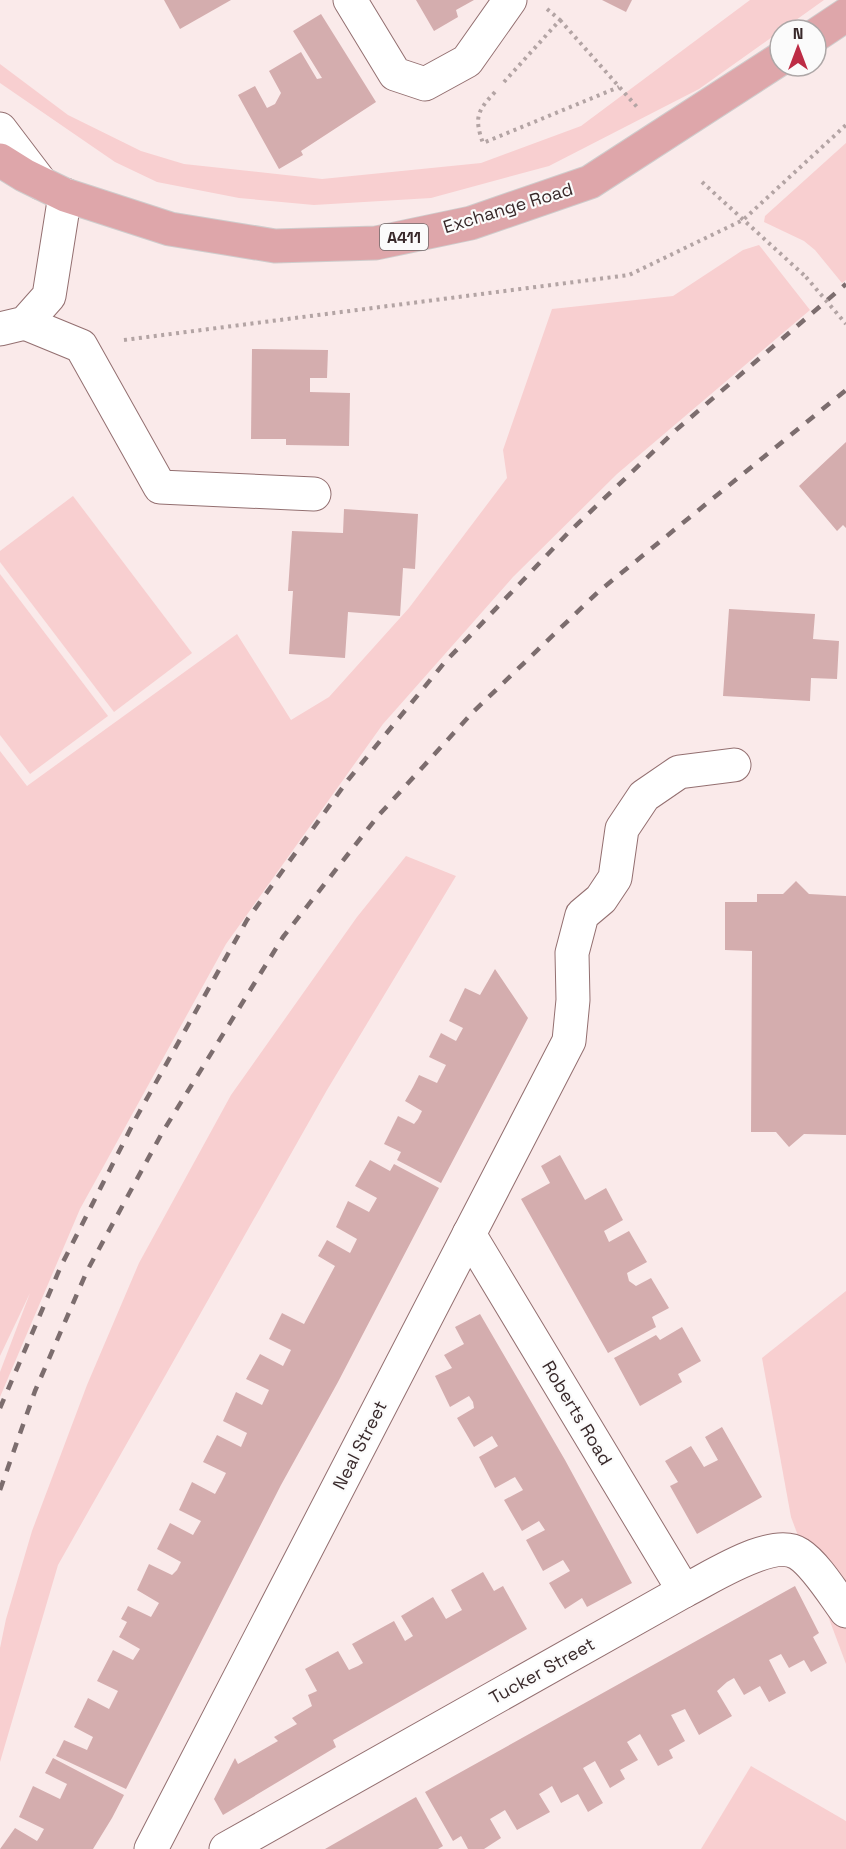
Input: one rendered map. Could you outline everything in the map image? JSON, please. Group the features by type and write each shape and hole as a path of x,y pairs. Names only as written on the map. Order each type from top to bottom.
{"main road":[{"path":"828,27 846,15"},
{"name":"Exchange Road","path":"0,159 53,189 170,229 274,246 376,243 471,223 590,182 768,67"}],"street":[{"path":"350,0 395,74 425,84 467,61 510,0"},
{"path":"0,129 53,189 49,296 13,326"},
{"path":"13,326 81,346 160,487 314,495"},
{"name":"Neal Street","path":"151,1849 569,1041 573,1000 572,954 582,915 601,899 615,878 622,829 644,796 679,772 734,765"},
{"name":"Roberts Road","path":"469,1234 684,1591"},
{"name":"Tucker Street","path":"226,1849 684,1591 755,1555 781,1549 799,1553 846,1611"}],"path":[{"path":"545,7 560,20 640,109"},
{"path":"560,20 478,112 478,128 483,143 619,87"},
{"path":"81,346 629,275 743,220 846,125"},
{"path":"702,182 806,277 846,324"}],"shaded area":[{"path":"750,0 824,0 799,18 768,18 768,40 699,89 549,166 431,198 314,205 239,198 157,182 115,162 0,83 0,64 68,115 141,151 184,164 322,179 481,163 581,126"},
{"path":"846,143 846,280 842,283 815,250 804,241 764,222 765,216"},
{"path":"759,245 810,310 617,474 513,577 383,724 226,944 80,1209 0,1397 0,1372 30,1293 0,1356 0,751 27,786 237,634 291,720 329,697 409,608 507,478 503,450 552,309 673,296 743,250"},
{"path":"73,496 192,653 114,712 0,562 0,551"},
{"path":"0,574 108,716 30,774 0,735"},
{"path":"406,856 456,876 327,1090 58,1565 0,1762 0,1648 6,1619 32,1531 87,1385 139,1263 231,1095 357,917"},
{"path":"846,1291 846,1664 791,1517 762,1358"},
{"path":"751,1766 846,1821 846,1849 701,1849"}],"building":[{"path":"164,0 231,0 180,29"},
{"path":"416,0 474,0 456,10 458,17 434,31"},
{"path":"602,0 632,0 626,12"},
{"path":"321,14 376,102 301,151 303,155 279,169 238,95 255,86 267,108 275,104 281,93 269,71 301,52 317,79 322,78 293,31"},
{"path":"252,349 328,350 327,378 310,378 310,392 350,393 349,446 286,445 286,439 251,439"},
{"path":"846,442 846,528 843,525 837,531 799,486"},
{"path":"344,509 418,514 415,569 403,568 400,616 348,612 345,658 289,654 293,591 288,591 292,531 343,533"},
{"path":"729,609 815,614 813,639 839,641 837,679 811,678 810,701 723,696"},
{"path":"796,881 809,894 846,896 846,1135 804,1134 789,1147 776,1132 751,1132 752,951 725,950 725,902 757,902 757,894 783,894"},
{"path":"495,969 528,1018 441,1183 397,1160 401,1152 384,1144 398,1116 414,1124 418,1119 422,1111 405,1101 419,1075 437,1083 446,1065 429,1057 441,1033 456,1041 463,1028 449,1021 465,988 480,995"},
{"path":"560,1155 585,1200 606,1188 623,1220 604,1231 609,1242 629,1231 647,1262 627,1273 629,1281 636,1286 651,1278 669,1308 652,1317 656,1327 608,1353 521,1199 550,1183 541,1166"},
{"path":"370,1160 390,1171 394,1164 439,1188 338,1382 281,1485 126,1789 56,1756 64,1740 87,1750 93,1737 74,1727 88,1698 109,1709 118,1691 97,1681 113,1650 133,1660 140,1649 119,1637 127,1622 121,1619 128,1606 151,1617 159,1603 137,1590 149,1564 172,1575 177,1570 181,1562 157,1549 170,1523 193,1535 201,1521 179,1510 192,1482 215,1494 221,1483 226,1473 203,1462 217,1435 241,1447 247,1433 223,1421 236,1392 262,1405 269,1390 246,1379 260,1354 283,1366 291,1350 269,1339 282,1313 304,1324 335,1266 318,1256 327,1240 350,1253 357,1239 336,1227 348,1201 369,1212 377,1198 355,1186"},
{"path":"480,1314 565,1460 632,1583 587,1607 582,1598 565,1609 549,1583 570,1571 563,1560 543,1571 526,1540 545,1530 539,1521 522,1531 504,1500 523,1490 515,1477 495,1488 479,1457 498,1446 492,1436 474,1447 457,1418 474,1408 473,1402 469,1396 450,1407 435,1376 452,1368 444,1355 464,1344 455,1327"},
{"path":"682,1327 701,1361 678,1374 682,1382 640,1406 614,1358 656,1335 660,1340"},
{"path":"722,1427 762,1497 697,1534 670,1486 678,1482 665,1461 691,1446 704,1467 718,1460 705,1437"},
{"path":"483,1572 494,1591 503,1586 527,1629 333,1740 336,1747 223,1815 214,1799 235,1758 238,1764 278,1741 274,1737 297,1724 292,1718 312,1706 308,1695 317,1691 305,1669 338,1651 349,1670 358,1666 363,1663 352,1644 394,1621 405,1641 413,1636 401,1616 433,1597 446,1619 462,1610 451,1590"},
{"path":"795,1586 819,1633 813,1637 827,1663 811,1672 804,1660 789,1668 781,1654 769,1660 786,1693 769,1702 760,1686 744,1695 734,1678 727,1682 717,1691 732,1716 699,1735 685,1709 671,1715 685,1741 669,1750 673,1758 658,1766 640,1734 627,1742 638,1760 620,1770 625,1779 610,1788 595,1761 583,1768 603,1803 588,1812 578,1794 561,1803 552,1786 539,1794 550,1812 517,1830 505,1810 490,1819 501,1838 484,1849 468,1849 461,1836 453,1841 425,1792"},
{"path":"53,1758 124,1795 112,1818 93,1849 0,1849 15,1828 37,1841 39,1838 44,1829 19,1817 33,1786 60,1799 67,1784 45,1773"},
{"path":"416,1797 443,1846 438,1849 325,1849"}],"railway":[{"path":"0,1408 61,1266 136,1118 247,920 348,780 445,662 568,533 676,430 846,284"},
{"path":"0,1490 35,1391 87,1271 162,1133 283,937 378,816 473,712 598,592 846,390"}]}
